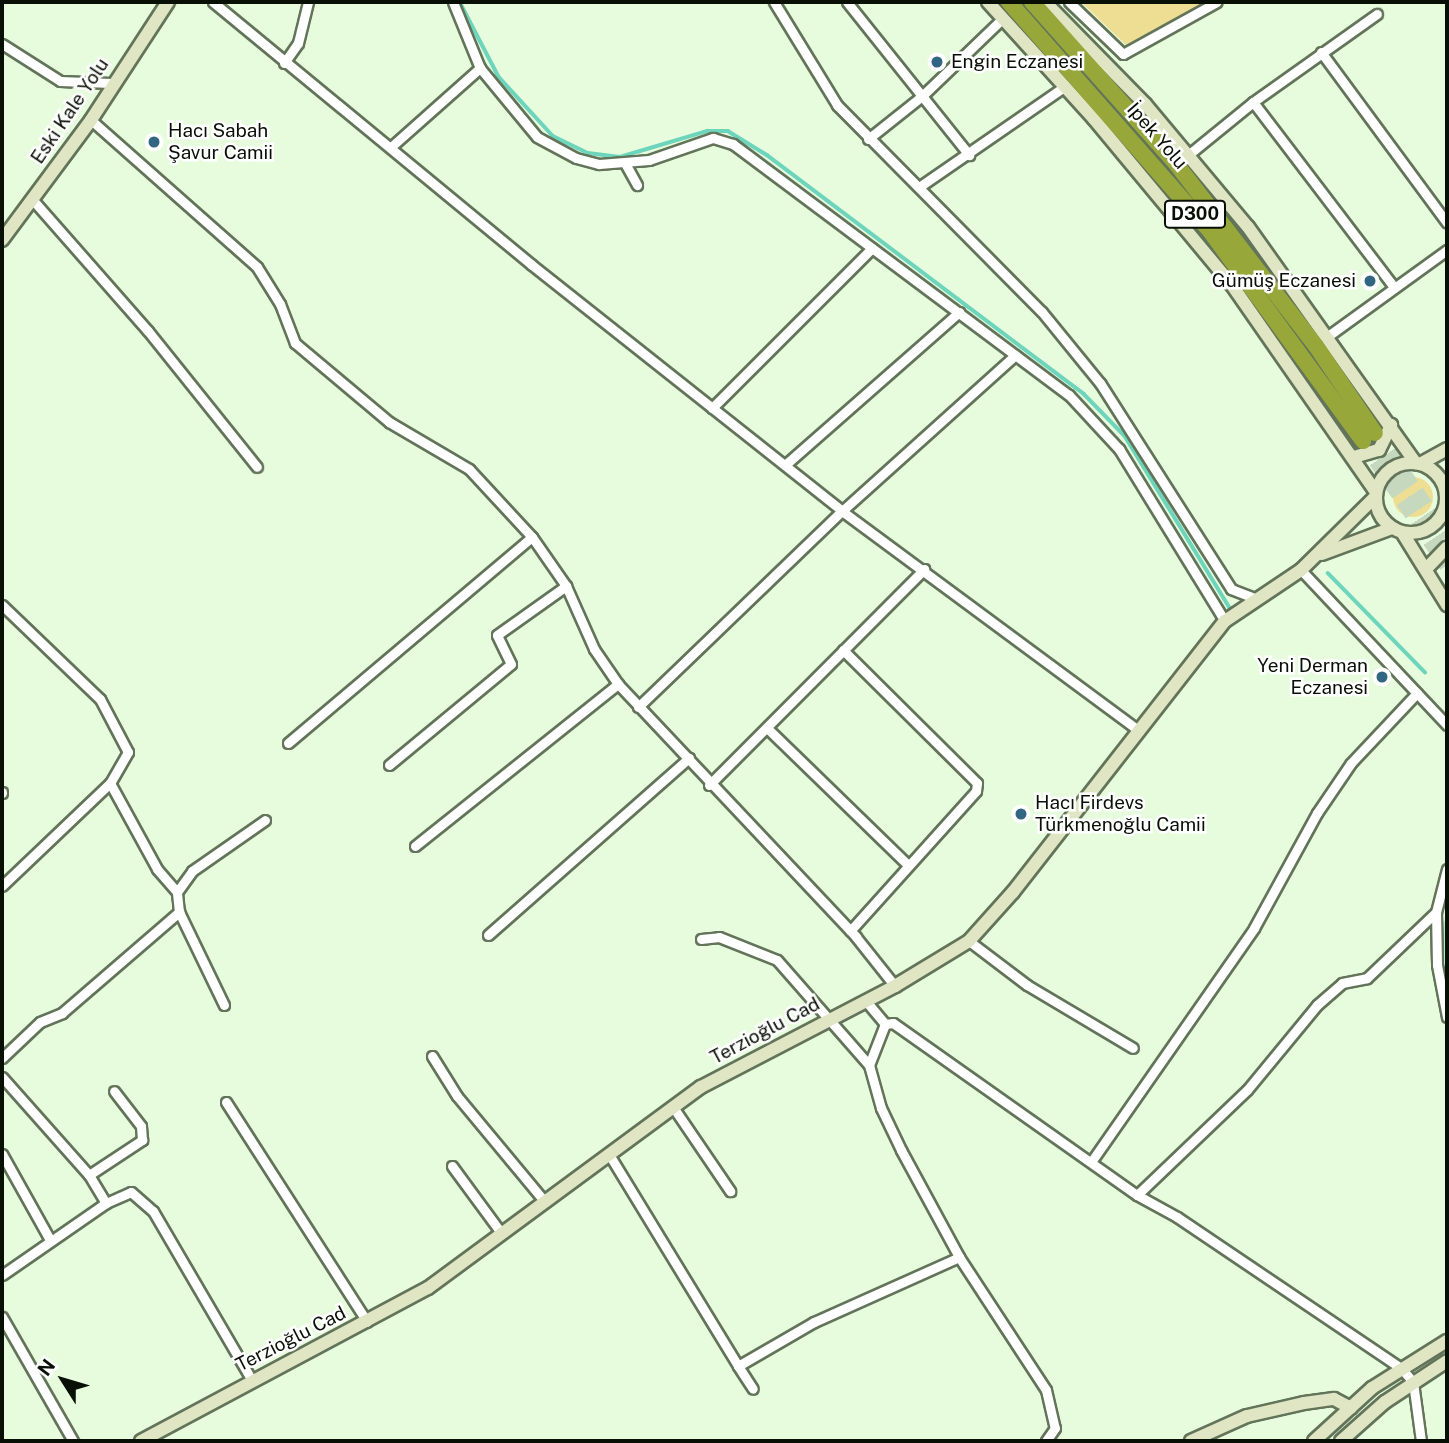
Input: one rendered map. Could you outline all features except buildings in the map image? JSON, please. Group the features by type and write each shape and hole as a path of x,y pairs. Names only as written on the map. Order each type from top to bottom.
{"highway":[{"name":"İpek Yolu","path":"1009,2 1210,231 1369,437 1316,346 1177,165 1032,2"}],"street":[{"name":"Eski Kale Yolu","path":"2,240 91,120 111,83 168,2"},
{"path":"213,2 284,63 392,146 532,265 842,511 1137,729"},
{"path":"284,63 298,43 308,2"},
{"path":"453,2 480,68 537,137 576,158 626,165 686,144 713,138 723,141 1069,395 1119,449 1225,621"},
{"path":"774,2 836,105 1042,312 1083,362 1141,444 1231,589 1254,598"},
{"path":"847,2 970,155"},
{"path":"988,2 1232,285 1354,457 1376,494 1380,515 1397,530 1426,569 1447,605"},
{"path":"1045,2 1188,155 1248,226 1418,464 1437,475 1446,498 1434,524 1424,530 1397,530"},
{"path":"1069,2 1123,54 1217,2"},
{"path":"1188,155 1253,102 1377,14"},
{"path":"867,139 922,96 1003,18"},
{"path":"2,44 60,81 111,83"},
{"path":"1321,52 1447,223"},
{"path":"392,146 480,68"},
{"path":"919,187 970,155 1064,87"},
{"path":"1253,102 1393,286"},
{"path":"91,120 257,267 280,304 295,343 389,422 469,469 532,537 566,586 594,649 618,684 689,758 709,785 850,931 895,986"},
{"path":"626,165 637,186"},
{"path":"32,199 148,331 257,467"},
{"path":"712,408 872,248"},
{"path":"1328,336 1393,286 1447,250"},
{"path":"785,465 959,312"},
{"path":"638,707 842,511 1014,355"},
{"path":"1354,457 1379,450 1391,425"},
{"path":"1376,494 1395,467 1418,464 1447,449"},
{"name":"Terzioğlu Cad","path":"141,1441 251,1379 368,1322 428,1288 701,1087 895,986 969,941 1013,892 1137,729 1225,621 1254,598 1301,570 1376,494"},
{"name":"Terzioğlu Cad","path":"1318,555 1397,530"},
{"path":"288,743 532,537"},
{"path":"1426,569 1447,548"},
{"path":"709,785 924,569"},
{"path":"1301,570 1447,725"},
{"path":"389,765 512,664 497,635 566,586"},
{"path":"2,605 100,699 128,752 110,783 2,886"},
{"path":"844,650 977,782 976,791 850,931"},
{"path":"415,846 618,684"},
{"path":"1091,1162 1254,928 1317,813 1351,763 1418,693"},
{"path":"767,728 908,864"},
{"path":"488,935 689,758"},
{"path":"110,783 157,869 177,892 179,912 224,1005"},
{"path":"177,892 192,871 265,820"},
{"path":"1447,869 1436,912 1437,965 1447,1017"},
{"path":"2,1058 40,1022 62,1013 179,912"},
{"path":"1137,1195 1247,1090 1317,1004 1342,983 1367,978 1436,912"},
{"path":"701,939 719,937 777,960 831,1018 869,1065 891,1129 959,1257 1046,1390 1055,1428 1046,1441"},
{"path":"969,941 1027,985 1133,1048"},
{"path":"864,1000 886,1024"},
{"path":"886,1024 894,1023 1137,1195 1189,1224 1401,1368 1413,1382 1421,1441"},
{"path":"869,1065 886,1024"},
{"path":"432,1056 457,1096 545,1202"},
{"path":"2,1077 89,1175 106,1203"},
{"path":"89,1175 142,1140 141,1126 114,1091"},
{"path":"226,1102 368,1322"},
{"path":"673,1107 730,1191"},
{"path":"2,1154 50,1240"},
{"path":"610,1156 753,1389"},
{"path":"452,1166 502,1234"},
{"path":"2,1275 106,1203 131,1192 153,1210 251,1379"},
{"path":"738,1366 814,1322 959,1257"},
{"path":"2,1317 73,1441"},
{"path":"1314,1441 1401,1368 1447,1341"},
{"path":"1341,1441 1413,1382 1447,1361"},
{"path":"1191,1441 1247,1416 1304,1403 1334,1399 1351,1408"}],"shaded area":[{"path":"1081,2 1212,2 1127,46"},
{"path":"1413,477 1421,478 1427,483 1432,489 1432,505 1427,511 1421,516 1413,517 1405,516 1399,511 1394,505 1393,497 1394,489 1399,483 1405,478"}],"waterway":[{"path":"460,2 499,77 553,136 588,153 620,157 707,131 728,131 767,155 1084,394 1125,436 1232,611"},
{"path":"1328,573 1425,672"},
{"path":"1447,922 1447,986"}],"tunnel":[{"path":"1375,433 1447,537"},
{"path":"1363,441 1447,565"}],"place":[{"name":"Engin Eczanesi","path":"937,62"},
{"name":"Hacı Sabah Şavur Camii","path":"154,142"},
{"name":"Gümüş Eczanesi","path":"1370,281"},
{"name":"Yeni Derman Eczanesi","path":"1382,677"},
{"name":"Hacı Firdevs Türkmenoğlu Camii","path":"1021,814"}]}
